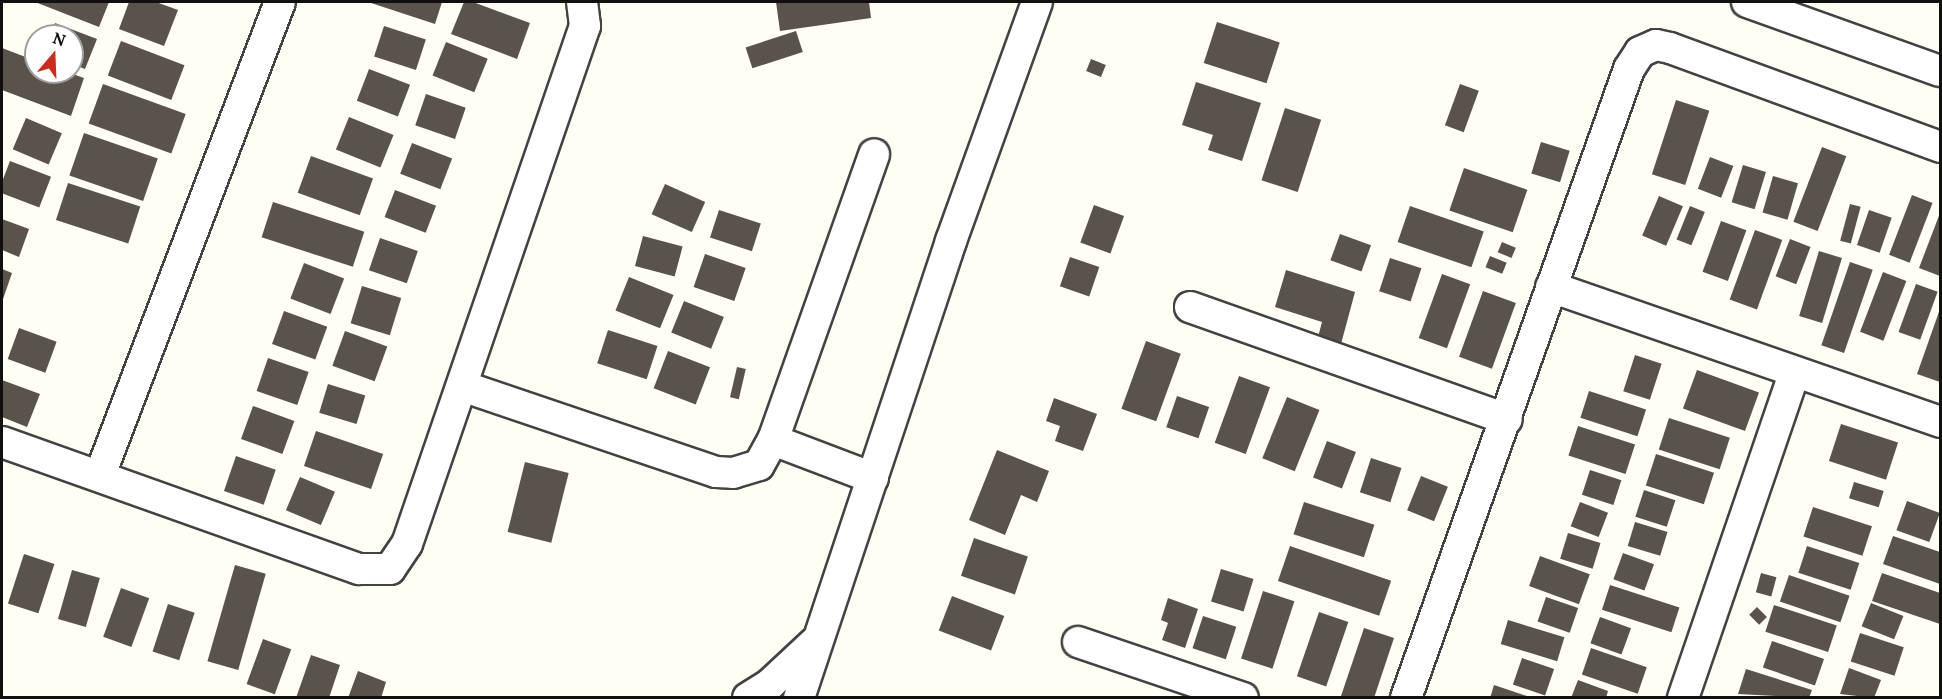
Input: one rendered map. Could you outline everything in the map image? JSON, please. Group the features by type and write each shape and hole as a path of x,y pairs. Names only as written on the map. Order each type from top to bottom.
{"street":[{"path":"100,475 280,2"},
{"path":"2,442 359,569 382,571 396,562 407,544 585,26 582,2"},
{"path":"799,698 816,641 951,242 1037,2"},
{"path":"1747,2 1941,72"},
{"path":"1407,698 1629,69 1647,48 1670,48 1941,147"},
{"path":"462,386 716,472 733,473 759,465 773,440 874,154"},
{"path":"1551,287 1941,422"},
{"path":"1190,307 1507,419"},
{"path":"1683,698 1794,373"},
{"path":"773,440 873,478"},
{"path":"748,698 770,685 816,641"},
{"path":"1078,642 1243,698"}],"building":[{"path":"35,2 109,2 99,27"},
{"path":"129,2 156,2 178,10 164,46 119,29"},
{"path":"368,2 442,2 435,24"},
{"path":"464,2 473,2 530,23 517,59 451,34"},
{"path":"776,2 869,2 871,18 780,31"},
{"path":"1217,22 1280,42 1266,83 1204,63"},
{"path":"384,26 426,40 416,70 374,56"},
{"path":"796,31 803,52 752,68 746,47"},
{"path":"84,34 97,39 84,69"},
{"path":"121,41 184,65 171,100 108,76"},
{"path":"446,42 488,59 474,92 433,75"},
{"path":"2,48 24,56 24,84 82,84 71,116 2,90"},
{"path":"1091,59 1106,65 1101,77 1086,71"},
{"path":"369,69 410,85 398,117 357,101"},
{"path":"1196,82 1261,103 1242,161 1208,150 1213,135 1182,125"},
{"path":"103,84 186,114 171,154 89,123"},
{"path":"1460,84 1479,91 1464,132 1445,125"},
{"path":"426,94 466,108 455,139 415,125"},
{"path":"1676,100 1709,111 1685,185 1652,174"},
{"path":"1285,108 1321,120 1298,192 1262,180"},
{"path":"349,117 394,135 380,167 336,149"},
{"path":"26,118 62,133 49,165 13,149"},
{"path":"84,133 158,158 143,201 69,176"},
{"path":"1541,142 1570,151 1560,182 1531,174"},
{"path":"412,143 452,158 440,189 400,174"},
{"path":"1822,147 1846,156 1818,231 1793,222"},
{"path":"311,156 373,179 360,215 298,193"},
{"path":"1710,157 1733,166 1721,198 1698,189"},
{"path":"10,161 51,177 39,208 2,193 2,182"},
{"path":"1743,165 1766,172 1755,209 1732,202"},
{"path":"1464,168 1527,190 1513,232 1449,211"},
{"path":"1773,176 1798,183 1788,220 1763,213"},
{"path":"68,183 140,206 128,244 56,220"},
{"path":"665,184 705,202 692,232 652,214"},
{"path":"395,190 436,206 426,233 385,217"},
{"path":"1912,195 1933,203 1910,263 1889,255"},
{"path":"1659,196 1683,206 1666,246 1642,236"},
{"path":"273,202 364,232 353,267 262,237"},
{"path":"1850,204 1861,207 1851,244 1840,241"},
{"path":"1094,205 1124,216 1110,254 1080,243"},
{"path":"1410,206 1484,231 1471,267 1398,242"},
{"path":"1690,206 1705,212 1691,245 1677,239"},
{"path":"719,210 761,224 752,251 710,238"},
{"path":"1869,210 1892,218 1880,253 1857,245"},
{"path":"1940,213 1940,276 1919,268"},
{"path":"2,219 29,229 19,257 2,250"},
{"path":"1721,221 1746,230 1728,281 1703,272"},
{"path":"1755,230 1782,240 1757,309 1730,300"},
{"path":"1340,234 1371,245 1361,272 1330,260"},
{"path":"643,236 683,247 675,277 635,266"},
{"path":"380,238 418,251 407,283 369,270"},
{"path":"1790,239 1811,247 1796,284 1776,276"},
{"path":"1502,242 1516,248 1512,258 1498,252"},
{"path":"1819,251 1842,258 1822,323 1799,316"},
{"path":"705,254 746,268 734,301 694,287"},
{"path":"1490,256 1507,263 1502,274 1486,267"},
{"path":"1070,257 1099,267 1089,296 1060,286"},
{"path":"1390,258 1421,268 1411,301 1379,291"},
{"path":"1850,262 1873,270 1844,353 1821,345"},
{"path":"304,263 344,278 331,314 290,298"},
{"path":"2,269 12,273 2,302"},
{"path":"1286,270 1355,292 1341,344 1318,337 1322,322 1275,307"},
{"path":"1883,272 1906,281 1883,341 1860,332"},
{"path":"1442,274 1470,284 1447,348 1419,338"},
{"path":"629,277 674,295 660,328 616,310"},
{"path":"1916,284 1938,292 1920,340 1899,332"},
{"path":"362,286 401,298 390,335 351,323"},
{"path":"1483,291 1516,303 1492,369 1459,357"},
{"path":"684,301 724,317 711,349 671,333"},
{"path":"1940,309 1940,382 1917,374"},
{"path":"284,311 327,327 315,360 272,344"},
{"path":"19,328 57,342 45,373 8,359"},
{"path":"608,330 657,346 647,379 597,363"},
{"path":"345,331 387,346 375,381 332,366"},
{"path":"1146,341 1181,354 1156,421 1121,409"},
{"path":"668,351 710,367 696,404 654,388"},
{"path":"1635,355 1662,364 1650,400 1623,391"},
{"path":"268,358 309,372 297,405 257,391"},
{"path":"737,367 746,369 739,399 730,397"},
{"path":"1697,370 1759,393 1745,431 1683,409"},
{"path":"1239,376 1270,387 1246,454 1215,443"},
{"path":"2,380 40,394 27,427 2,417"},
{"path":"328,384 365,395 357,424 319,413"},
{"path":"1589,391 1646,410 1637,436 1580,418"},
{"path":"1177,396 1209,407 1198,438 1166,427"},
{"path":"1287,397 1319,410 1295,471 1262,458"},
{"path":"1054,398 1097,414 1083,451 1055,441 1060,426 1046,421"},
{"path":"253,406 294,421 282,454 241,439"},
{"path":"1669,418 1730,438 1720,469 1659,449"},
{"path":"1841,424 1898,443 1886,480 1829,461"},
{"path":"1578,426 1635,445 1625,474 1568,455"},
{"path":"316,431 383,454 371,489 304,466"},
{"path":"1327,441 1356,452 1342,489 1313,477"},
{"path":"997,450 1049,471 1037,502 1021,495 1005,535 969,520"},
{"path":"1656,454 1714,473 1704,504 1646,485"},
{"path":"236,456 276,470 264,505 224,491"},
{"path":"1371,458 1401,468 1390,502 1360,492"},
{"path":"525,462 569,473 551,543 508,532"},
{"path":"1590,470 1621,480 1613,505 1582,495"},
{"path":"1421,476 1448,487 1434,521 1407,510"},
{"path":"300,477 335,492 321,525 286,510"},
{"path":"1854,482 1884,491 1879,507 1849,498"},
{"path":"1644,490 1675,500 1667,527 1635,517"},
{"path":"1907,501 1940,513 1929,542 1896,530"},
{"path":"1304,502 1374,525 1364,557 1293,534"},
{"path":"1580,502 1608,513 1599,537 1571,526"},
{"path":"1813,507 1872,526 1862,556 1803,536"},
{"path":"1635,522 1668,532 1660,556 1628,546"},
{"path":"1568,533 1601,543 1593,569 1560,559"},
{"path":"1893,536 1940,552 1940,584 1883,564"},
{"path":"974,538 1028,557 1015,594 961,576"},
{"path":"1290,546 1391,581 1379,616 1278,581"},
{"path":"1807,546 1859,563 1851,590 1798,573"},
{"path":"1623,553 1654,564 1644,591 1613,579"},
{"path":"24,554 54,564 38,613 8,603"},
{"path":"1540,556 1590,574 1579,604 1529,586"},
{"path":"235,565 266,574 238,670 207,661"},
{"path":"1221,569 1254,579 1244,611 1211,602"},
{"path":"72,570 100,578 86,627 58,619"},
{"path":"1761,573 1776,577 1771,596 1756,592"},
{"path":"1882,573 1940,593 1940,624 1872,601"},
{"path":"1789,575 1850,596 1840,622 1780,601"},
{"path":"1610,585 1679,608 1671,632 1602,610"},
{"path":"121,588 149,598 131,647 103,637"},
{"path":"1263,591 1294,601 1272,669 1241,659"},
{"path":"952,596 1004,616 991,651 939,631"},
{"path":"1546,597 1578,608 1570,633 1538,622"},
{"path":"1168,598 1198,609 1185,648 1162,640 1168,623 1161,620"},
{"path":"1871,603 1903,616 1894,639 1862,626"},
{"path":"168,604 195,613 179,660 153,652"},
{"path":"1774,605 1837,625 1828,652 1765,632"},
{"path":"1757,607 1767,617 1759,625 1749,615"},
{"path":"1319,612 1348,622 1326,686 1297,676"},
{"path":"1203,616 1236,627 1226,659 1192,648"},
{"path":"1600,617 1631,628 1621,655 1590,643"},
{"path":"1508,620 1564,637 1557,661 1501,644"},
{"path":"1364,628 1394,638 1374,698 1346,698 1341,696"},
{"path":"1860,633 1904,647 1894,676 1851,662"},
{"path":"263,639 291,649 275,694 247,684"},
{"path":"1772,641 1824,659 1815,685 1763,667"},
{"path":"1591,648 1647,667 1638,694 1582,674"},
{"path":"311,655 340,665 329,698 296,698"},
{"path":"1522,658 1554,669 1545,696 1513,684"},
{"path":"1849,668 1881,680 1874,698 1840,694"},
{"path":"1746,669 1812,690 1809,698 1738,694"},
{"path":"358,671 386,682 381,698 348,698"},
{"path":"1578,680 1608,691 1606,698 1571,698"},
{"path":"1494,685 1530,697 1530,698 1490,698"}]}
